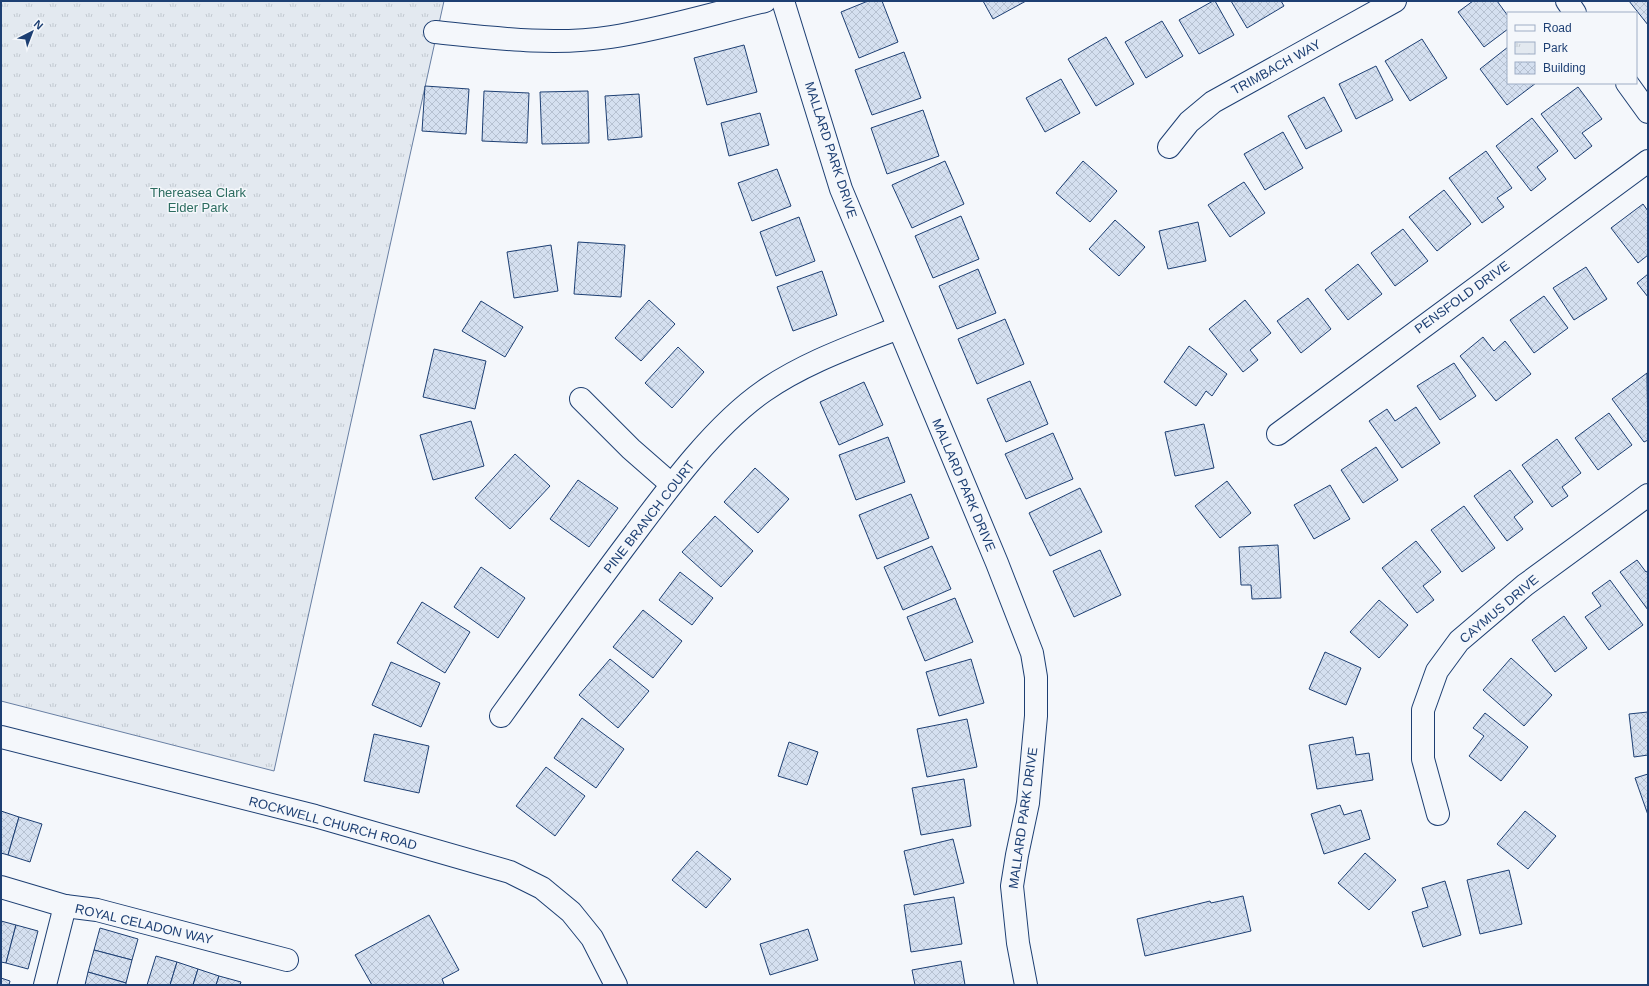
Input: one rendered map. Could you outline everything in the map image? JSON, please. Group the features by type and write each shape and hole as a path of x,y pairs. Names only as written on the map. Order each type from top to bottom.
{"street":[{"path":"435,32 517,40 568,40 610,37 765,1"},
{"name":"MALLARD PARK DRIVE","path":"783,1 841,189 997,562 1032,654 1036,677 1036,716 1028,804 1012,886 1018,943 1026,985"},
{"name":"TRIMBACH WAY","path":"1169,147 1189,122 1214,102 1395,1"},
{"path":"1567,1 1574,12"},
{"path":"1628,84 1648,112"},
{"name":"PENSFOLD DRIVE","path":"1278,434 1648,161"},
{"name":"PINE BRANCH COURT","path":"501,716 672,484 729,421 764,391 792,373 856,344 898,328"},
{"path":"581,399 632,449 672,484"},
{"name":"CAYMUS DRIVE","path":"1438,814 1423,760 1423,710 1436,671 1459,641 1525,585 1648,495"},
{"name":"ROCKWELL CHURCH ROAD","path":"1,737 315,816 510,872 542,888 571,912 592,938 616,985"},
{"name":"ROYAL CELADON WAY","path":"1,887 65,906 97,910 287,960"},
{"path":"45,985 65,906"}],"green space":[{"name":"Thereasea Clark Elder Park","path":"1,1 444,1 274,771 1,701"}],"building":[{"path":"868,1 882,1 898,42 859,58 841,12"},
{"path":"983,1 1026,1 993,19"},
{"path":"1215,1 1234,35 1199,54 1179,20"},
{"path":"1231,1 1281,1 1284,6 1247,28"},
{"path":"1473,1 1497,1 1507,15 1507,30 1484,47 1458,12"},
{"path":"1629,1 1648,1 1648,25"},
{"path":"1162,21 1183,56 1146,78 1125,42"},
{"path":"1106,37 1134,84 1096,106 1068,59"},
{"path":"1422,39 1447,78 1410,101 1385,61"},
{"path":"744,45 757,92 707,105 694,58"},
{"path":"1507,48 1507,84 1535,84 1507,105 1480,69"},
{"path":"904,52 921,98 872,115 855,70"},
{"path":"1376,66 1393,100 1356,119 1339,84"},
{"path":"1061,79 1080,113 1045,132 1026,98"},
{"path":"425,86 469,89 466,134 422,131"},
{"path":"1578,87 1602,119 1582,133 1592,146 1575,159 1541,114"},
{"path":"484,91 529,93 527,143 482,141"},
{"path":"588,91 589,143 542,144 540,92"},
{"path":"639,94 642,137 608,140 605,96"},
{"path":"1324,97 1342,131 1306,149 1288,116"},
{"path":"923,110 939,156 887,174 871,128"},
{"path":"760,113 769,145 729,156 721,123"},
{"path":"1532,118 1558,151 1537,167 1546,179 1531,191 1496,146"},
{"path":"1283,132 1303,168 1265,190 1244,154"},
{"path":"1486,151 1512,188 1497,198 1504,207 1482,223 1449,178"},
{"path":"945,161 964,204 912,228 892,185"},
{"path":"1083,161 1117,191 1090,222 1056,193"},
{"path":"777,169 791,206 752,221 738,183"},
{"path":"1244,182 1265,213 1230,237 1208,205"},
{"path":"1444,190 1471,224 1437,251 1409,217"},
{"path":"1643,204 1648,211 1648,255 1638,263 1611,228"},
{"path":"961,216 979,259 933,278 915,236"},
{"path":"799,217 815,261 776,276 760,232"},
{"path":"1115,220 1145,247 1119,276 1089,249"},
{"path":"1198,222 1206,261 1168,269 1159,231"},
{"path":"1403,229 1428,261 1395,286 1371,253"},
{"path":"578,242 625,245 621,297 574,294"},
{"path":"551,245 558,291 514,298 507,252"},
{"path":"1358,264 1382,294 1348,320 1325,290"},
{"path":"1586,267 1607,299 1574,320 1553,288"},
{"path":"978,269 996,313 957,329 939,286"},
{"path":"822,271 837,315 793,331 777,287"},
{"path":"1648,274 1648,297 1637,283"},
{"path":"1544,296 1568,328 1534,353 1510,320"},
{"path":"1308,298 1331,329 1301,353 1277,321"},
{"path":"649,300 675,324 641,361 615,338"},
{"path":"1245,300 1271,333 1250,350 1258,360 1243,372 1209,329"},
{"path":"481,301 523,327 505,357 462,331"},
{"path":"1005,319 1024,364 977,384 958,339"},
{"path":"1483,337 1494,351 1505,341 1531,374 1496,401 1460,356"},
{"path":"1189,346 1227,374 1212,396 1206,391 1196,406 1164,382"},
{"path":"678,347 704,372 672,408 645,383"},
{"path":"434,349 486,361 475,409 423,397"},
{"path":"1454,363 1476,396 1440,420 1417,386"},
{"path":"1647,373 1648,440 1644,442 1612,399"},
{"path":"1030,381 1048,424 1006,442 987,399"},
{"path":"864,382 883,425 839,445 820,402"},
{"path":"1416,407 1440,443 1402,468 1369,421 1387,409 1395,421"},
{"path":"1609,413 1632,445 1598,470 1575,438"},
{"path":"471,421 484,466 433,480 420,435"},
{"path":"1204,424 1214,468 1175,476 1165,432"},
{"path":"1053,433 1073,479 1026,499 1005,454"},
{"path":"888,437 905,482 856,500 839,455"},
{"path":"1557,439 1581,473 1562,487 1568,496 1552,507 1522,465"},
{"path":"1376,447 1398,480 1363,503 1341,470"},
{"path":"515,454 550,486 510,529 475,498"},
{"path":"755,468 789,499 758,533 724,502"},
{"path":"1510,470 1533,502 1514,517 1523,529 1507,541 1474,496"},
{"path":"578,480 618,508 589,547 550,519"},
{"path":"1227,481 1251,513 1220,538 1195,506"},
{"path":"1330,485 1350,519 1314,539 1294,505"},
{"path":"1080,488 1102,532 1050,556 1029,513"},
{"path":"911,494 929,538 877,559 859,515"},
{"path":"1464,506 1495,548 1462,572 1431,530"},
{"path":"715,516 753,551 721,587 682,552"},
{"path":"1416,541 1441,572 1423,586 1434,600 1417,613 1382,568"},
{"path":"1278,545 1281,598 1252,599 1251,585 1241,585 1239,547"},
{"path":"932,546 951,589 903,610 884,567"},
{"path":"1100,550 1121,595 1074,617 1053,571"},
{"path":"1637,560 1646,572 1648,571 1648,610 1620,572"},
{"path":"481,567 525,598 498,638 454,607"},
{"path":"680,572 713,598 692,625 659,600"},
{"path":"1610,580 1643,625 1609,650 1585,617 1601,606 1592,593"},
{"path":"955,598 973,642 925,661 907,617"},
{"path":"1379,600 1408,625 1379,658 1350,632"},
{"path":"422,602 470,632 445,673 397,643"},
{"path":"643,610 682,641 653,678 613,647"},
{"path":"1564,616 1587,648 1555,672 1532,640"},
{"path":"1325,652 1361,668 1346,705 1309,689"},
{"path":"1511,658 1552,695 1524,726 1483,690"},
{"path":"610,659 649,691 618,728 579,695"},
{"path":"971,659 984,703 939,716 926,672"},
{"path":"391,662 440,683 421,727 372,705"},
{"path":"1648,712 1648,755 1634,757 1629,714"},
{"path":"1485,713 1528,747 1501,781 1469,756 1484,736 1473,728"},
{"path":"582,718 624,749 596,788 554,758"},
{"path":"967,719 977,767 927,777 917,729"},
{"path":"374,734 429,746 419,793 364,781"},
{"path":"1353,737 1356,755 1369,753 1373,780 1317,789 1309,745"},
{"path":"789,742 818,752 807,785 778,776"},
{"path":"546,767 585,796 555,836 516,806"},
{"path":"1648,774 1648,815 1635,778"},
{"path":"964,779 971,826 921,835 912,788"},
{"path":"1340,805 1344,815 1361,810 1370,839 1324,854 1311,814"},
{"path":"1,811 19,817 8,855 1,853"},
{"path":"1525,811 1556,836 1528,869 1497,844"},
{"path":"19,817 42,824 30,862 8,855"},
{"path":"953,839 964,883 914,895 904,851"},
{"path":"697,851 731,879 706,908 672,880"},
{"path":"1365,853 1396,880 1369,910 1338,883"},
{"path":"1509,870 1522,924 1480,934 1467,880"},
{"path":"1445,881 1461,935 1423,947 1412,912 1428,907 1422,888"},
{"path":"1243,896 1251,931 1145,956 1137,919 1210,901 1211,903"},
{"path":"954,897 962,944 911,952 904,905"},
{"path":"429,915 459,970 442,979 444,984 442,985 372,985 355,955"},
{"path":"1,921 16,925 6,963 1,962"},
{"path":"16,925 38,931 28,969 6,963"},
{"path":"100,928 138,939 132,960 94,950"},
{"path":"808,929 818,960 770,975 760,944"},
{"path":"94,950 132,960 126,983 88,972"},
{"path":"156,956 177,962 170,985 147,985"},
{"path":"961,961 965,985 915,985 912,970"},
{"path":"177,962 198,969 193,985 170,985"},
{"path":"198,969 219,976 216,985 193,985"},
{"path":"88,972 126,983 126,985 85,985"},
{"path":"219,976 241,982 240,985 216,985"},
{"path":"1,978 10,981 9,985 1,985"}]}
